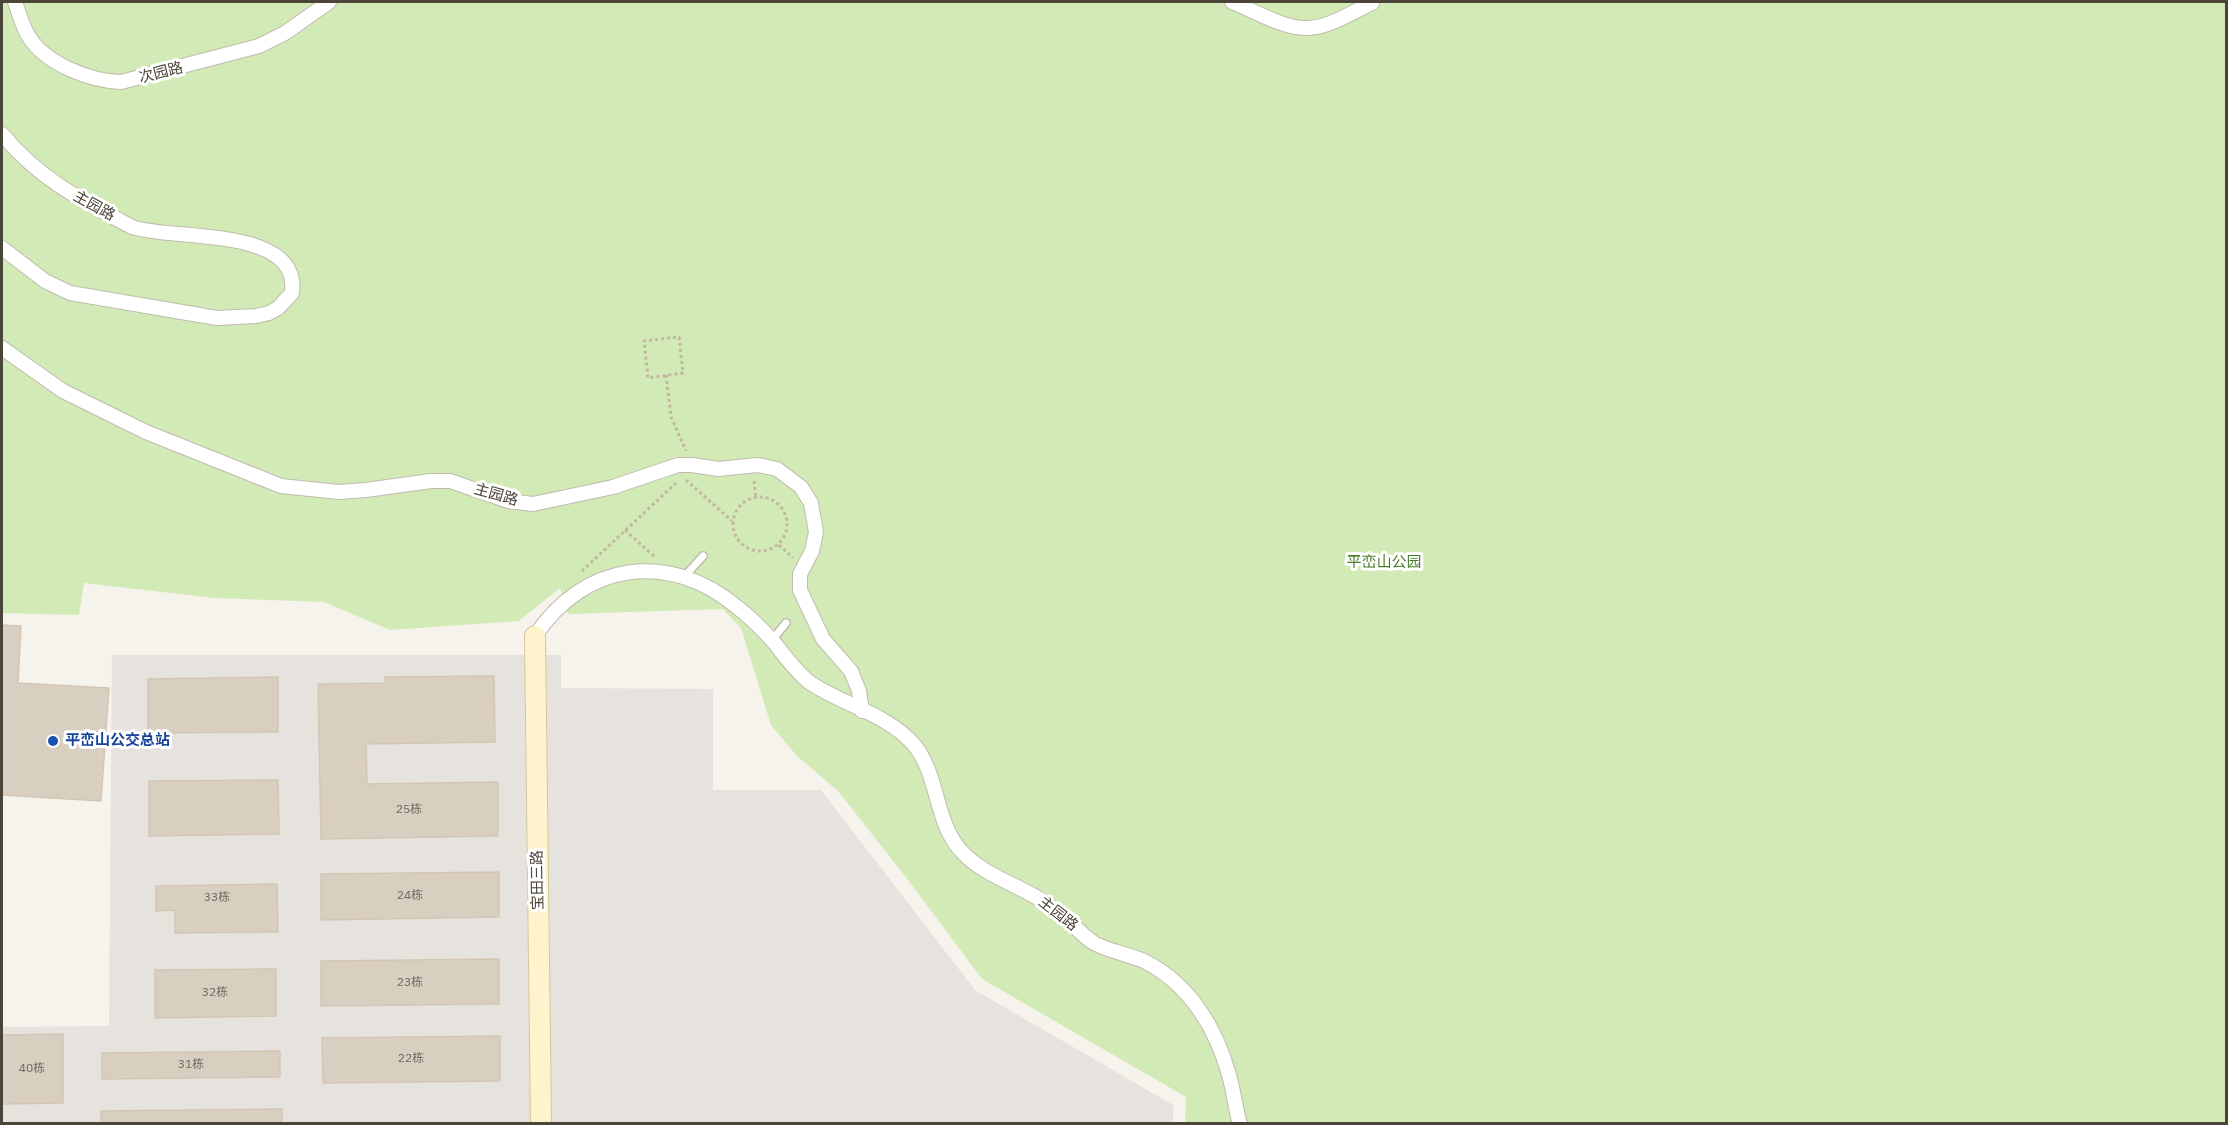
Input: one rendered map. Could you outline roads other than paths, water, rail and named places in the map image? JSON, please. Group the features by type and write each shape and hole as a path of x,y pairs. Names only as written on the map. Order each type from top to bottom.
{"street":[{"name":"次园路","path":"15,2 25,31 40,50 71,69 113,82 138,79 259,46 285,33 329,2"},
{"path":"1232,2 1286,25 1308,28 1332,22 1372,3"},
{"name":"主园路","path":"2,134 18,154 50,182 126,224 145,231 215,237 269,251 286,265 292,276 292,293 278,308 269,312 256,316 217,318 70,293 45,281 2,248"},
{"name":"主园路","path":"2,348 63,391 146,432 281,486 339,492 431,481 450,481 508,501 533,504 613,488 678,465 718,469 748,464 777,469 794,480 807,494 814,513 816,532 812,551 800,574 800,590 824,639 851,671 859,691 862,711"},
{"name":"主园路","path":"535,636 558,606 578,590 615,574 642,571 684,577 724,597 772,640 807,680 890,725 914,745 923,758 940,813 950,835 962,852 976,865 1036,897 1070,922 1092,942 1147,963 1194,1001 1207,1020 1229,1073 1240,1124"},
{"name":"宝田三路","path":"535,636 541,1124"}],"lane":[{"path":"684,577 703,556"},
{"path":"772,640 786,623"}],"place":[{"name":"平峦山公交总站","path":"53,741"}],"park label":[{"name":"平峦山公园","path":"1384,563"}]}
